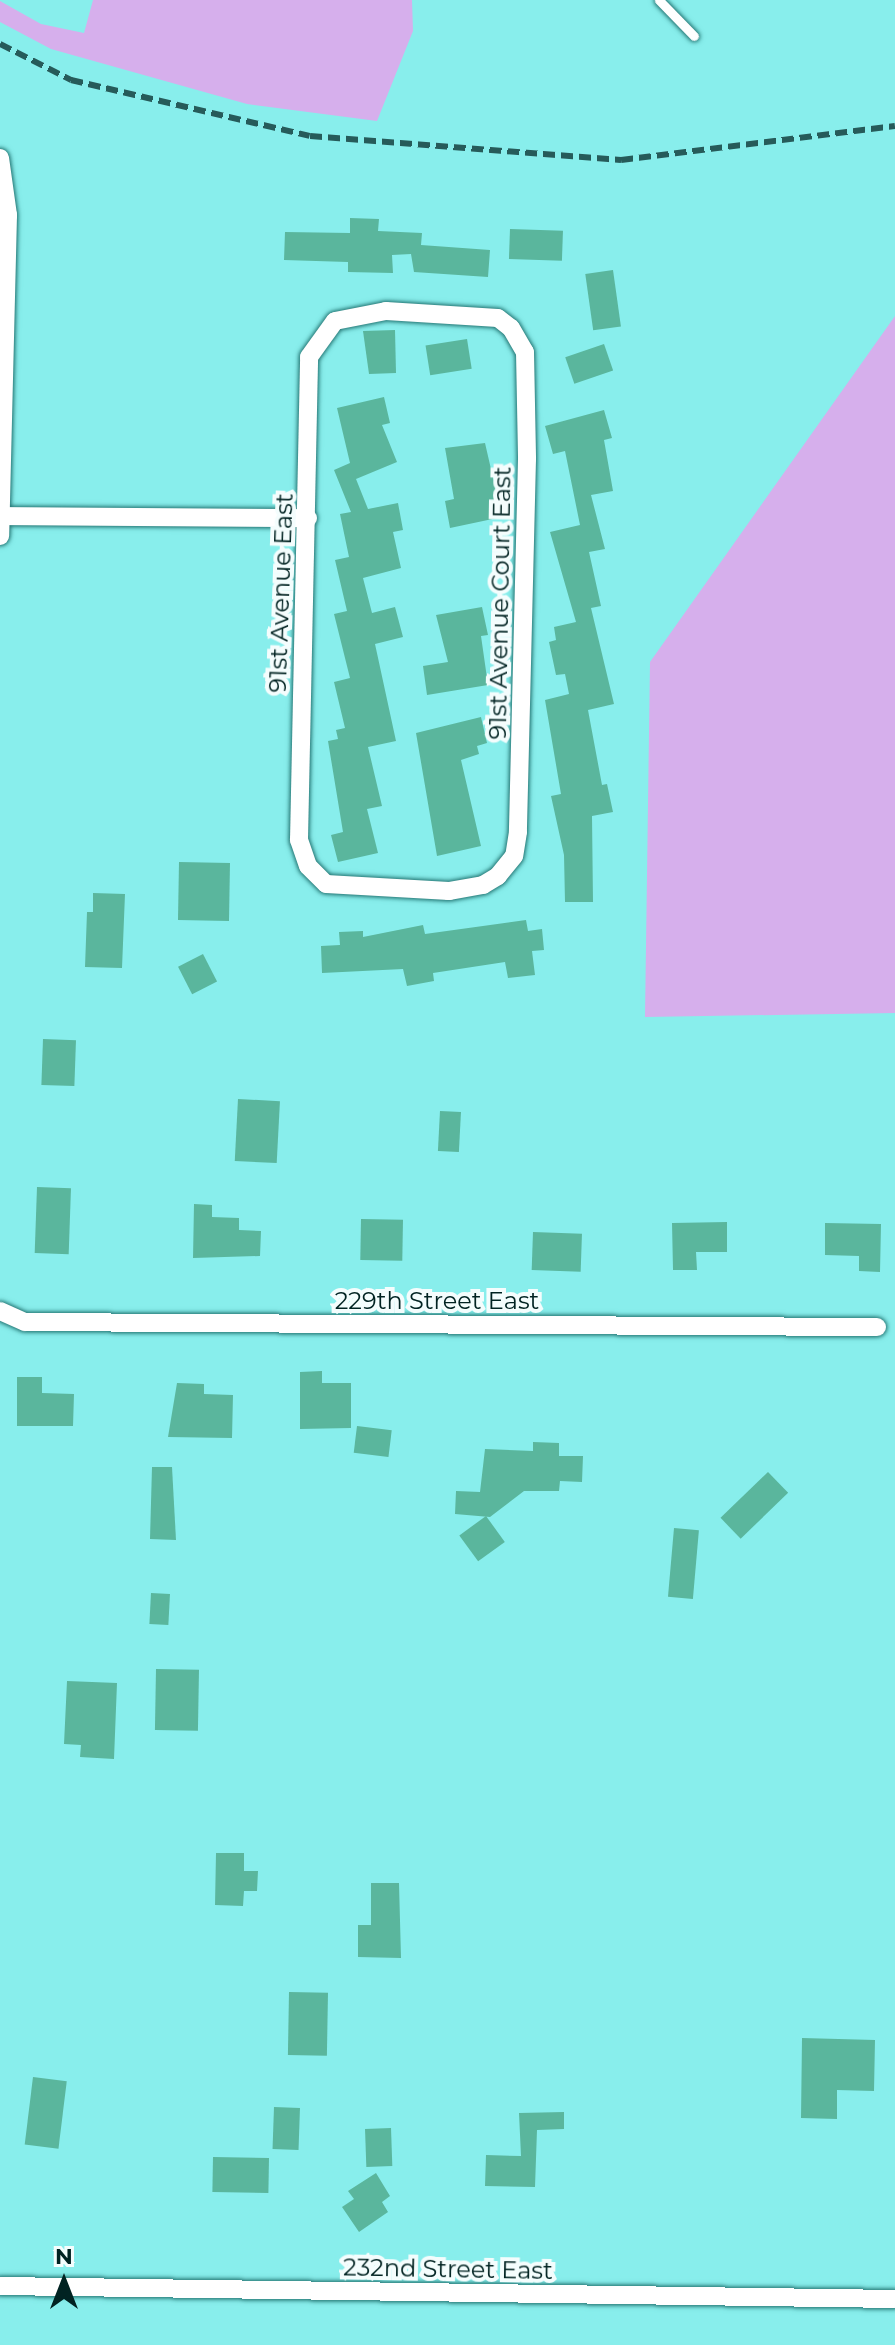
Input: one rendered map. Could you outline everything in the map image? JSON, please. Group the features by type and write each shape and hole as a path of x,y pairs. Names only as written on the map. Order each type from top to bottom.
{"street":[{"path":"0,158 8,215 0,536"},
{"name":"91st Avenue East","path":"313,871 301,853 298,817 308,518 309,357 335,321 386,311 498,318 511,328"},
{"name":"91st Avenue Court East","path":"313,871 326,884 342,888 449,891 483,885 498,876 514,856 521,786 527,429 525,352 511,328"},
{"path":"1,516 308,518"},
{"name":"229th Street East","path":"0,1311 25,1322 877,1327"},
{"name":"232nd Street East","path":"0,2286 895,2299"}],"lane":[{"path":"659,0 694,36"}],"shaded area":[{"path":"93,0 412,0 413,31 377,121 247,104 51,49 0,22 0,1 41,24 84,33"},
{"path":"895,316 895,1013 645,1017 650,662"}],"building":[{"path":"350,218 379,219 378,231 422,233 421,245 490,250 488,277 414,272 411,254 392,255 393,273 348,272 348,262 284,260 285,232 350,233"},
{"path":"510,229 563,231 562,261 509,259"},
{"path":"613,270 621,326 593,330 585,274"},
{"path":"395,330 396,373 369,374 363,331"},
{"path":"467,339 472,369 430,375 426,346"},
{"path":"604,344 613,370 574,384 565,357"},
{"path":"384,397 390,423 382,425 397,462 356,479 368,509 398,503 403,530 393,532 401,568 363,578 372,613 395,607 403,637 375,644 396,741 368,747 382,806 367,809 378,853 338,862 331,835 343,832 328,741 338,739 336,730 345,728 334,682 350,678 334,614 347,611 335,560 349,557 340,514 351,512 334,470 350,463 337,408"},
{"path":"604,410 612,438 604,440 613,491 591,495 605,549 589,552 601,606 591,608 614,704 588,710 602,785 607,784 613,812 592,816 593,902 565,902 564,855 551,796 561,794 545,700 569,694 565,674 556,675 549,642 556,640 554,627 576,622 550,532 580,525 565,451 553,454 545,426"},
{"path":"485,443 502,517 450,528 445,501 454,499 445,448"},
{"path":"482,607 488,635 481,636 488,685 427,695 423,666 448,662 436,615"},
{"path":"481,717 487,743 477,746 479,754 461,760 481,846 437,856 416,733"},
{"path":"179,862 230,863 229,921 178,920"},
{"path":"93,893 125,894 122,968 85,967 87,912 93,912"},
{"path":"526,920 528,931 542,929 544,950 532,951 535,975 508,978 505,962 433,973 434,981 407,986 403,969 322,973 321,946 340,945 339,932 363,931 363,937 423,925 425,934"},
{"path":"203,954 217,982 192,994 178,967"},
{"path":"43,1039 76,1040 74,1086 41,1085"},
{"path":"238,1099 280,1101 277,1163 235,1161"},
{"path":"440,1111 461,1112 459,1152 438,1151"},
{"path":"37,1187 71,1188 69,1254 35,1253"},
{"path":"194,1204 212,1205 212,1217 239,1218 239,1230 261,1231 260,1256 193,1258"},
{"path":"361,1219 403,1220 402,1261 360,1260"},
{"path":"727,1222 727,1252 696,1252 697,1270 673,1270 672,1223"},
{"path":"825,1223 881,1224 880,1272 859,1271 859,1256 825,1255"},
{"path":"533,1232 582,1234 581,1272 532,1270"},
{"path":"322,1371 322,1383 351,1383 351,1428 300,1429 300,1372"},
{"path":"17,1377 42,1377 42,1393 74,1394 73,1426 17,1426"},
{"path":"177,1383 204,1384 204,1394 233,1395 232,1438 168,1437"},
{"path":"357,1426 392,1430 388,1457 354,1453"},
{"path":"533,1442 559,1443 559,1456 583,1456 582,1482 560,1481 559,1491 524,1491 490,1517 455,1514 456,1491 480,1492 485,1449 533,1451"},
{"path":"152,1467 172,1467 176,1540 150,1539"},
{"path":"768,1472 788,1493 741,1539 721,1518"},
{"path":"486,1516 505,1542 478,1561 459,1535"},
{"path":"674,1528 699,1530 693,1599 668,1597"},
{"path":"151,1593 170,1594 168,1625 149,1624"},
{"path":"156,1669 199,1670 198,1731 155,1730"},
{"path":"67,1681 117,1683 114,1759 80,1757 81,1745 64,1744"},
{"path":"216,1853 244,1853 244,1871 258,1871 257,1891 244,1891 243,1906 215,1905"},
{"path":"371,1883 399,1883 401,1958 358,1957 358,1925 371,1925"},
{"path":"289,1992 328,1993 327,2056 288,2055"},
{"path":"802,2038 875,2040 874,2091 837,2090 837,2119 801,2118"},
{"path":"33,2077 67,2081 58,2149 25,2144"},
{"path":"274,2107 300,2108 299,2150 273,2149"},
{"path":"564,2112 564,2129 537,2130 535,2187 485,2186 486,2155 521,2156 519,2113"},
{"path":"391,2128 392,2166 366,2167 365,2129"},
{"path":"213,2157 269,2158 268,2193 212,2192"},
{"path":"376,2173 390,2196 382,2202 388,2212 359,2232 342,2207 354,2199 348,2191"}],"railway":[{"path":"0,44 71,80 310,136 621,160 895,126"}]}
